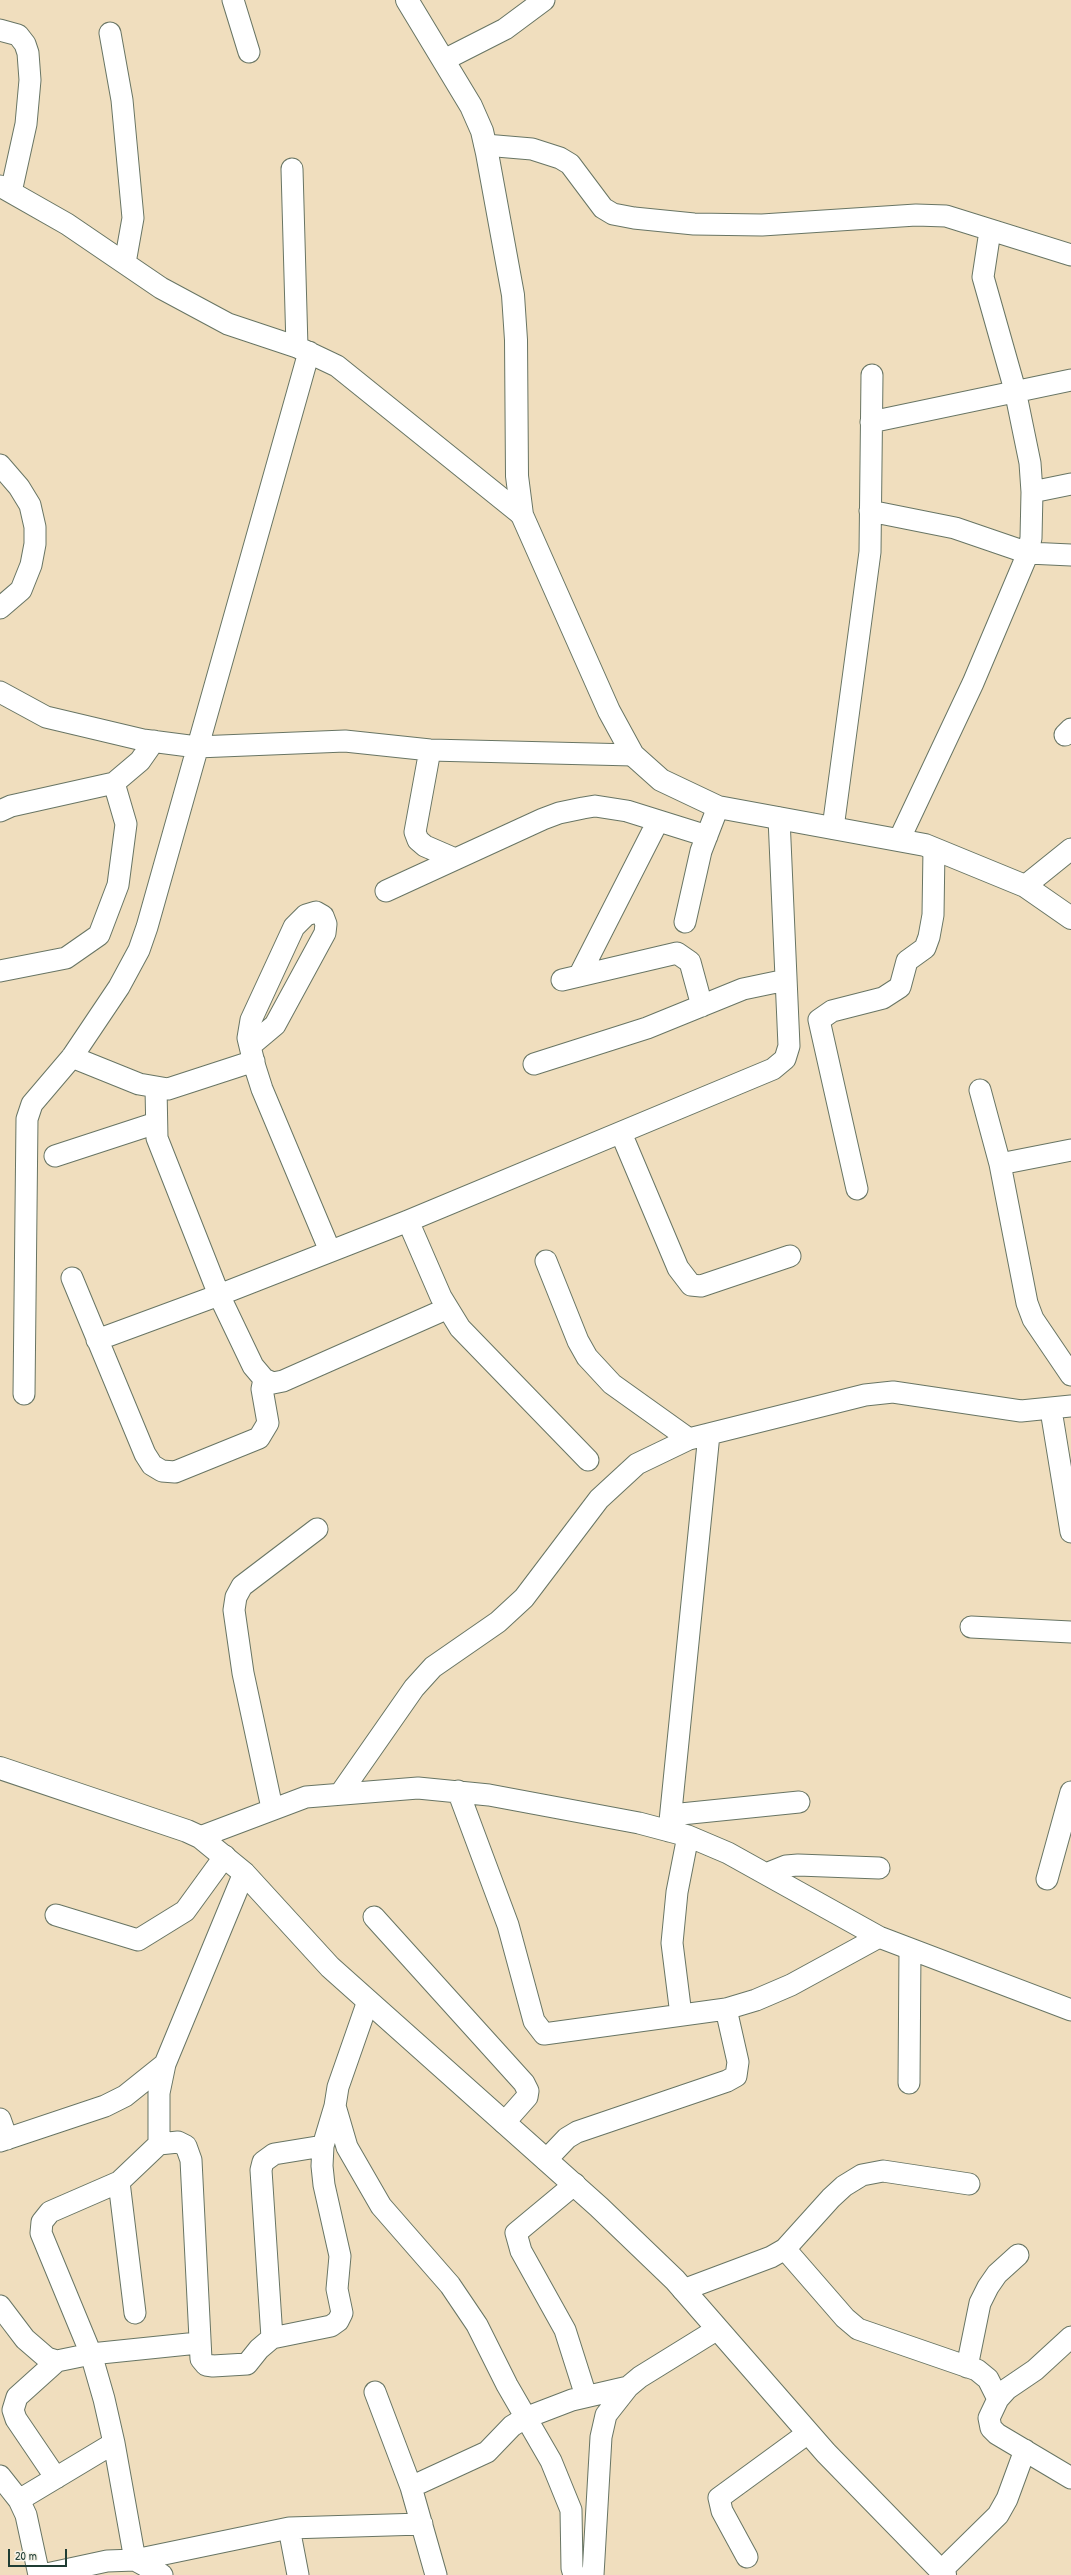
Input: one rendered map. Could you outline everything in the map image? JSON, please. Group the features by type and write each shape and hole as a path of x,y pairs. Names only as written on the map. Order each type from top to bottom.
{"main road":[{"path":"407,0 471,106 485,145 513,294 516,340 517,476 518,499 522,515 609,711 633,755 661,780 718,807 899,840 934,849 1025,886 1071,918"},
{"path":"0,1768 200,1837 225,1856 244,1873 330,1967 574,2184 683,2290 716,2330 808,2433 943,2573"}],"street":[{"path":"233,0 249,52"},
{"path":"444,60 505,28 544,0"},
{"path":"0,30 18,35 25,44 28,52 30,80 26,124 5,190 67,224 161,288 228,324 303,349 337,366 522,515"},
{"path":"110,33 122,100 133,218 125,263"},
{"path":"485,145 532,149 560,158 570,164 603,208 613,214 634,218 694,224 762,225 916,215 946,216 990,231 1071,255"},
{"path":"24,1394 27,1118 32,1104 72,1057 119,987 139,950 147,927 197,747 303,349 292,169"},
{"path":"899,840 973,682 1028,553 1031,538 1032,492 1030,462 1014,390 984,277 990,231"},
{"path":"833,828 870,552 872,375"},
{"path":"871,422 1014,390 1071,380"},
{"path":"0,466 19,487 30,505 35,527 36,544 31,565 21,590 0,608"},
{"path":"1032,492 1071,484"},
{"path":"870,511 955,528 1028,553 1071,555"},
{"path":"0,692 46,717 154,741 197,747 345,741 430,750 633,755"},
{"path":"0,811 11,806 114,783 140,761 154,741"},
{"path":"430,750 415,832 418,840 425,846 455,859"},
{"path":"0,971 66,958 99,935 118,886 126,824 114,783"},
{"path":"685,922 701,851 718,807"},
{"path":"386,891 543,819 583,808 610,808 706,836"},
{"path":"97,1340 219,1295 408,1220 773,1069 785,1059 789,1046 779,818"},
{"path":"658,821 570,978 662,955 678,953 690,962 702,1006"},
{"path":"857,1189 819,1020 832,1011 882,998 900,987 907,961 925,948 929,937 933,915 934,849"},
{"path":"1025,886 1071,849"},
{"path":"72,1057 119,1076 156,1088 168,1089 252,1054 275,1025 325,933 326,924 323,916 316,912 306,915 294,927 251,1020 248,1030 252,1054 262,1089 330,1251"},
{"path":"534,1064 648,1028 743,989 786,980"},
{"path":"156,1088 157,1138 219,1295 253,1366 264,1380 273,1383 283,1381 446,1309"},
{"path":"980,1090 1000,1164 1027,1303 1033,1319 1071,1375"},
{"path":"55,1156 156,1123"},
{"path":"621,1133 678,1268 691,1285 701,1286 790,1256"},
{"path":"1000,1164 1071,1150"},
{"path":"408,1220 446,1309 460,1328 588,1460"},
{"path":"546,1261 578,1341 587,1357 612,1384 699,1436"},
{"path":"72,1278 145,1454 152,1465 162,1471 175,1472 259,1438 268,1424 262,1389 264,1380"},
{"path":"340,1794 414,1688 433,1668 498,1622 524,1598 599,1499 615,1482 637,1464 699,1436 865,1395 894,1392 995,1409 1021,1411 1061,1408 1071,1532"},
{"path":"681,2015 672,1943 677,1892 676,1827 699,1436"},
{"path":"272,1808 243,1673 234,1610 236,1597 242,1586 317,1529"},
{"path":"971,1627 1071,1632"},
{"path":"200,1837 272,1808 306,1797 418,1788 504,1797 639,1823 676,1827 799,1802"},
{"path":"458,1791 508,1925 539,2030 544,2034 726,2009 756,2000 791,1985 879,1938"},
{"path":"1047,1879 1071,1792"},
{"path":"676,1827 728,1853 879,1938 1071,2010"},
{"path":"56,1915 138,1940 185,1911 225,1856"},
{"path":"766,1874 786,1866 798,1865 879,1868"},
{"path":"159,2144 159,2093 165,2064 244,1873"},
{"path":"374,1917 524,2083 528,2091 527,2097 504,2123"},
{"path":"909,2083 910,1949"},
{"path":"135,2560 114,2442 91,2354 41,2233 42,2222 50,2212 119,2182 159,2144 178,2142 186,2146 191,2160 198,2343 201,2359 206,2365 240,2366 247,2364 259,2349 272,2338 331,2326 338,2321 342,2314 337,2289 340,2256 324,2185 323,2146 335,2106 338,2087 368,2001"},
{"path":"546,2160 566,2138 577,2132 727,2081 736,2076 738,2062 726,2009"},
{"path":"0,2119 4,2140 105,2106 125,2096 165,2064"},
{"path":"335,2106 346,2147 381,2206 430,2261 466,2308 477,2325 525,2418 551,2461 571,2510 572,2568 574,2575"},
{"path":"272,2338 262,2170 263,2162 274,2154 323,2146"},
{"path":"683,2290 771,2257 785,2249 830,2198 844,2186 862,2175 883,2171 969,2184"},
{"path":"119,2182 135,2313"},
{"path":"574,2184 516,2233 520,2251 565,2330 586,2396"},
{"path":"785,2249 845,2318 858,2329 976,2370 988,2379 998,2399"},
{"path":"967,2367 980,2303 997,2274 1018,2255"},
{"path":"0,2306 25,2340 47,2358 57,2362"},
{"path":"593,2575 601,2437 606,2415 628,2387 716,2330"},
{"path":"1071,2338 1035,2370 1007,2389 998,2399 989,2418 991,2428 1071,2478"},
{"path":"56,2478 16,2419 13,2410 17,2397 57,2362 91,2354 198,2343"},
{"path":"411,2487 487,2452 512,2426 550,2406 628,2387"},
{"path":"375,2392 411,2487 436,2575"},
{"path":"747,2557 722,2511 719,2498 808,2433"},
{"path":"19,2500 114,2442"},
{"path":"943,2573 998,2515 1007,2499 1024,2450"},
{"path":"0,2476 19,2500 26,2515 38,2575"},
{"path":"42,2575 107,2561 135,2560 290,2528 422,2524"},
{"path":"290,2528 298,2575"},
{"path":"135,2560 162,2575"}]}
